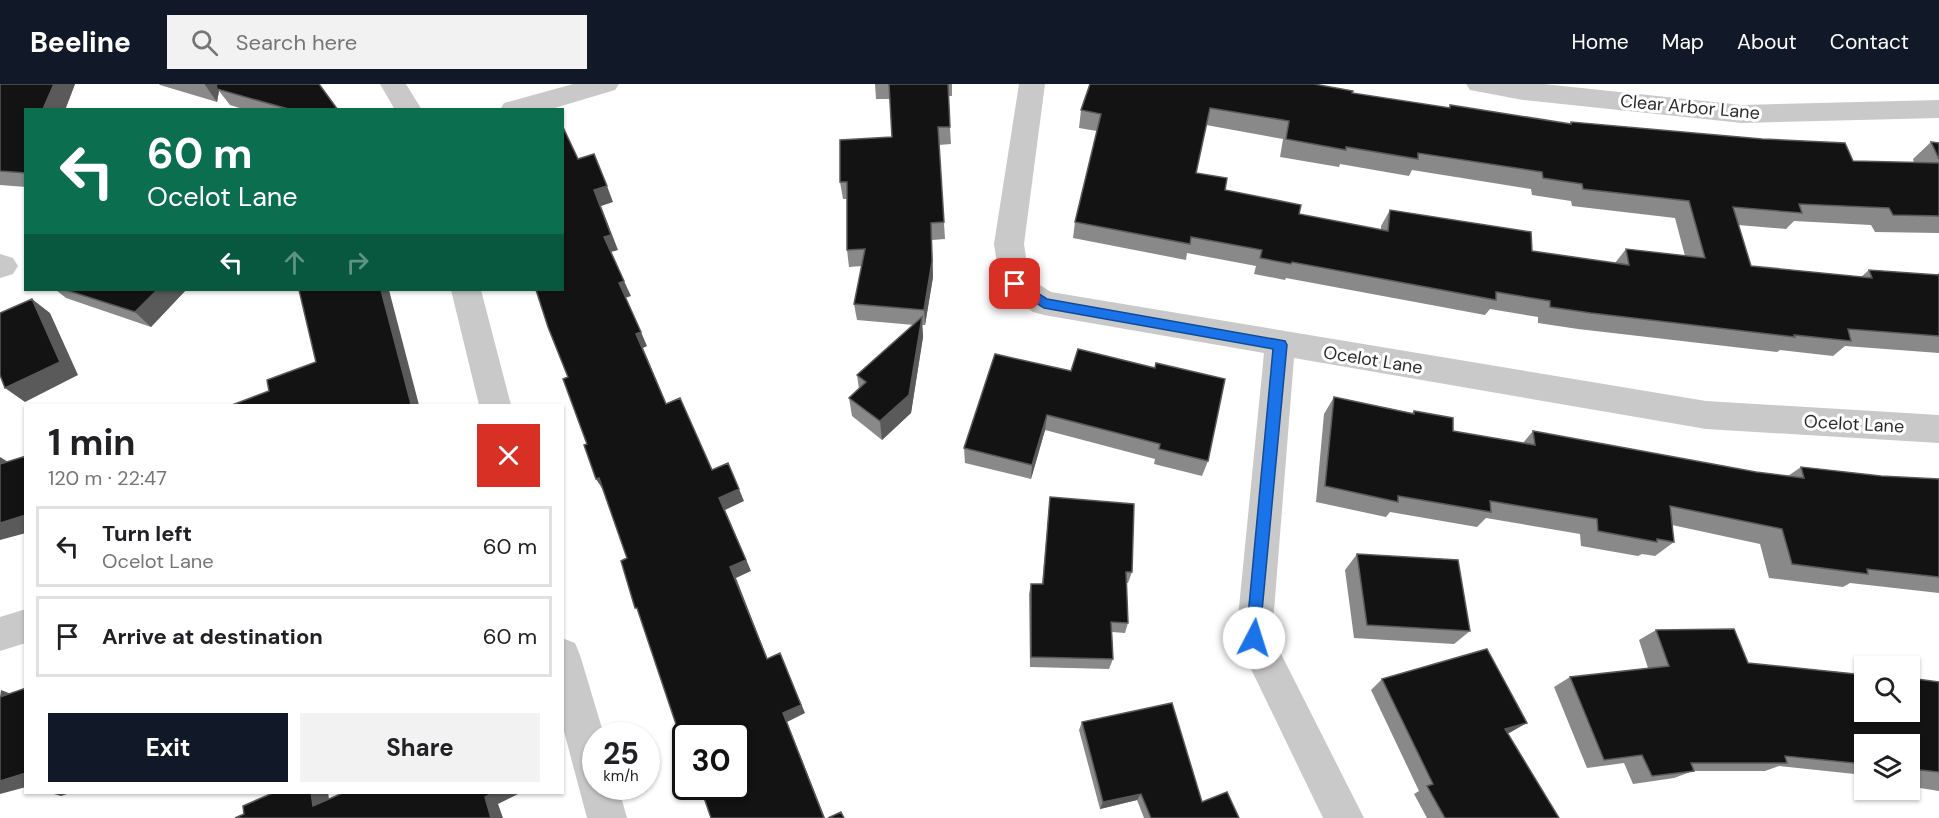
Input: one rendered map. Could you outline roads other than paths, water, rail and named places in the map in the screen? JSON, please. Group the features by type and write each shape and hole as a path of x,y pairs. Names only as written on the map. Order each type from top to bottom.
{"street":[{"path":"393,84 408,108"},
{"path":"520,108 606,84"},
{"name":"Ocelot Lane","path":"1032,84 1009,244 1015,284 1044,303 1280,345 1706,415 1939,429"},
{"name":"Clear Arbor Lane","path":"1479,84 1523,91 1742,114 1939,109"},
{"path":"466,291 495,404"},
{"path":"1280,345 1254,638 1344,818"},
{"path":"0,634 24,627"},
{"path":"564,662 582,726"},
{"path":"602,800 607,818"}]}
